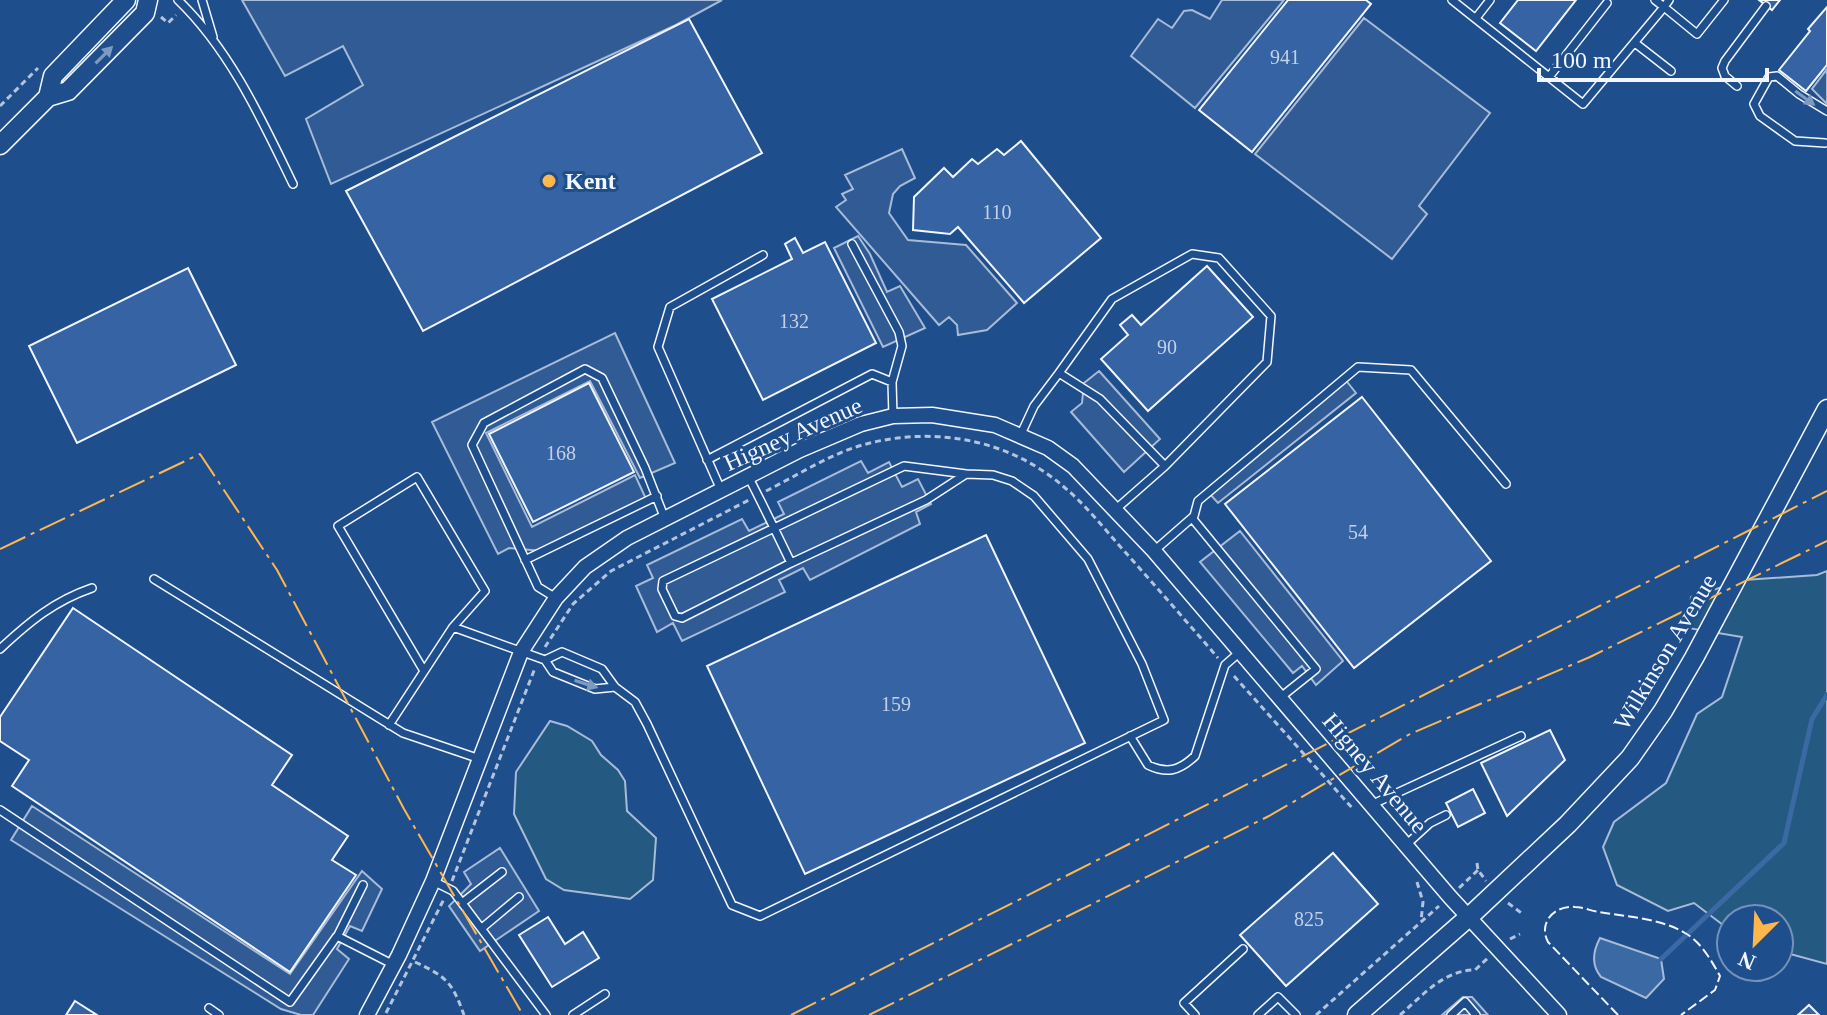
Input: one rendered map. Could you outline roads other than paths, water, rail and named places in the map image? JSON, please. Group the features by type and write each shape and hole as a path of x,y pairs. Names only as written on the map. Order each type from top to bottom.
{"street":[{"path":"48,97 53,76 126,0"},
{"path":"0,145 48,97 68,91 145,13 148,0"},
{"name":"Wilkinson Avenue","path":"1357,1015 1470,916 1598,795 1630,758 1663,711 1694,658 1827,409"},
{"name":"Higney Avenue","path":"367,1015 404,946 433,881 521,652 556,598 585,567 627,538 800,450 861,424 893,416 932,415 995,425 1021,434 1073,466 1154,551 1450,897 1559,1015"}],"lane":[{"path":"178,0 215,43 265,126 293,184"},
{"path":"202,0 215,43"},
{"path":"1452,0 1583,104 1666,3"},
{"path":"1476,18 1490,0"},
{"path":"1655,0 1666,3 1697,34 1724,0"},
{"path":"1549,77 1607,3"},
{"path":"1737,86 1725,76 1722,68 1766,6"},
{"path":"1635,43 1671,71"},
{"path":"1825,143 1795,141 1760,116 1754,104 1769,77 1777,76 1827,111"},
{"path":"852,244 899,332 902,346 892,382 893,416"},
{"path":"1021,434 1034,406 1112,299 1192,254 1219,258 1271,316 1267,362 1165,466 1115,510"},
{"path":"721,490 658,347 670,307 763,255"},
{"path":"1154,551 1192,518 1198,501 1358,367 1411,370 1506,484"},
{"path":"556,598 538,587 472,445 484,423 585,369 602,378 665,519"},
{"path":"1059,373 1100,399 1165,466"},
{"path":"707,460 872,374 892,382"},
{"path":"453,627 521,652 543,658 562,652 602,669 615,687 635,702 732,905 760,916 1164,720 1142,664 1088,559 1034,496 1012,481 993,475 904,466 663,581 662,589 675,616 682,618 926,500 966,474"},
{"path":"748,476 791,563"},
{"path":"389,725 453,627 485,591 417,477 338,526 424,671"},
{"path":"525,560 657,496"},
{"path":"1192,518 1316,669 1281,697"},
{"path":"154,579 403,733 480,759"},
{"path":"0,649 41,612 60,600 92,588"},
{"path":"1130,736 1148,765 1170,771 1185,766 1195,756 1225,665 1241,651"},
{"path":"543,658 553,672 595,689 615,687"},
{"path":"1373,804 1521,736"},
{"path":"0,810 290,1002 337,937 363,885"},
{"path":"1407,844 1430,823 1446,815"},
{"path":"462,903 502,872"},
{"path":"433,881 453,891 546,1015"},
{"path":"482,928 519,897"},
{"path":"337,937 394,965"},
{"path":"1195,1015 1184,1003 1243,949"},
{"path":"573,1015 605,994"},
{"path":"1258,1015 1278,997 1296,1015"},
{"path":"1451,1015 1465,1002 1476,1015"},
{"path":"209,1008 219,1015"}],"waterway":[{"path":"1661,959 1784,843 1812,719 1827,695"}],"place":[{"name":"Kent","path":"549,181"}]}
